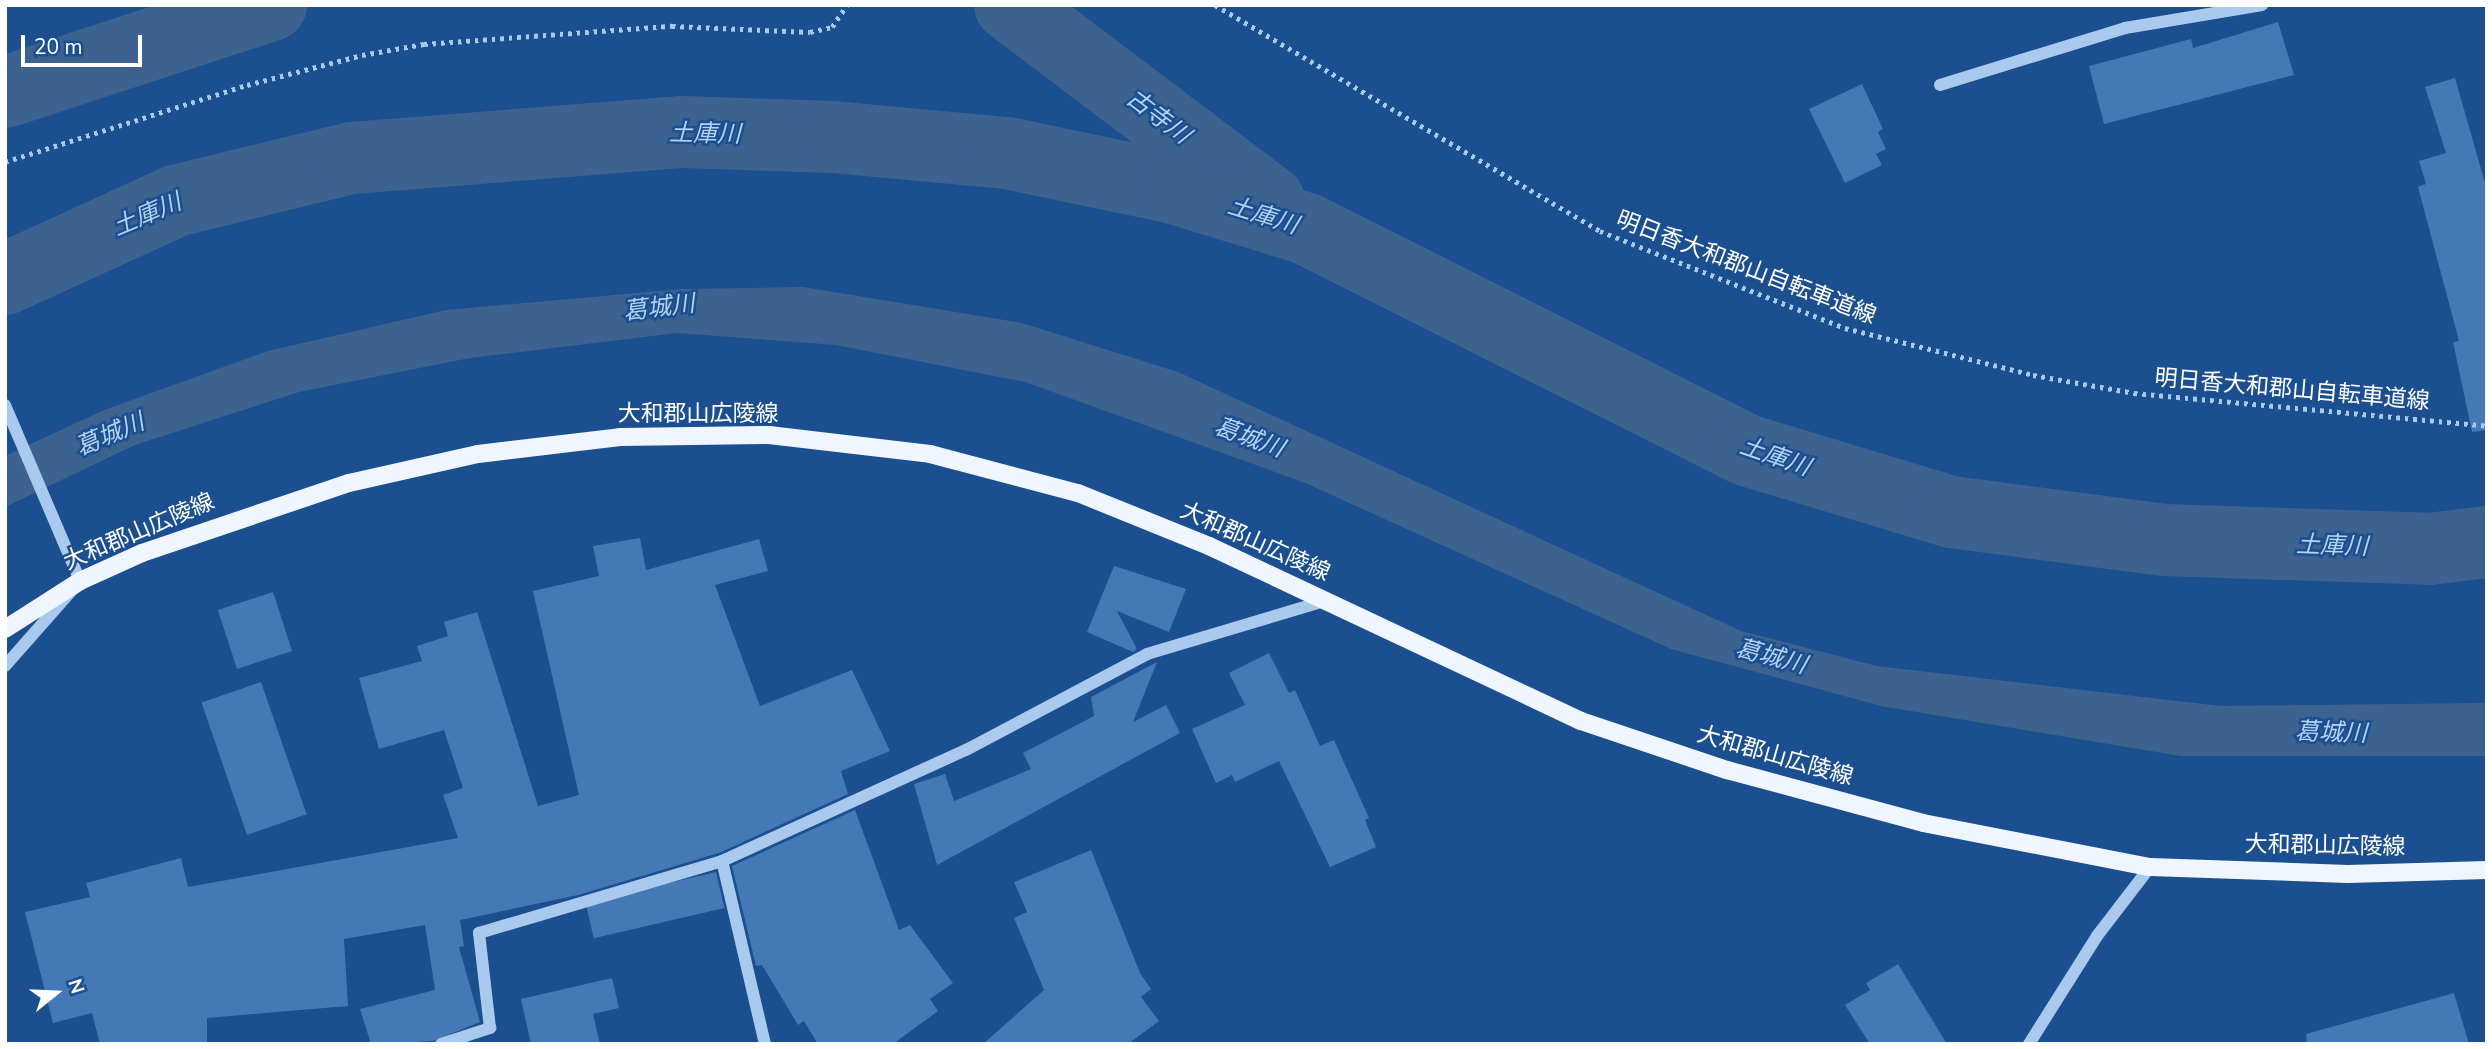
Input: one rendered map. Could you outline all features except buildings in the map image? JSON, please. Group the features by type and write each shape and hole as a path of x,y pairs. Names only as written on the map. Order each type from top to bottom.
{"main road":[{"name":"大和郡山広陵線","path":"5,629 80,581 237,518 349,484 478,454 620,437 769,435 930,454 1078,493 1325,601 1581,721 1727,770 1923,823 2150,867 2348,874 2487,870"}],"street":[{"path":"1940,85 2125,28 2262,5"},
{"path":"5,405 80,581 5,666"},
{"path":"441,1044 491,1028 479,933 722,861 966,750 1147,654 1325,601"},
{"path":"722,861 765,1044"},
{"path":"2029,1044 2097,936 2150,867"}],"path":[{"path":"5,162 247,85 362,55 424,44 672,26 810,32 832,27 847,5"},
{"name":"明日香大和郡山自転車道線","path":"1215,5 1600,232 1845,328 2033,375 2134,393 2487,426"}],"water":[{"name":"葛城川","path":"803,287 1022,323 1178,372 1741,631 1877,666 2220,706 2487,703 2487,756 2181,756 1881,706 1671,649 1303,482 1025,382 836,345 677,333 470,358 299,392 135,445 5,507 5,456 104,410 268,351 446,310 682,289"}],"waterway":[{"name":"古寺川","path":"5,92 271,5"},
{"name":"古寺川","path":"1010,5 1269,201"},
{"name":"土庫川","path":"5,279 175,201 352,158 683,132 833,137 1007,153 1174,188 1307,229 1746,450 1951,512 2164,540 2429,549 2487,542"}]}
